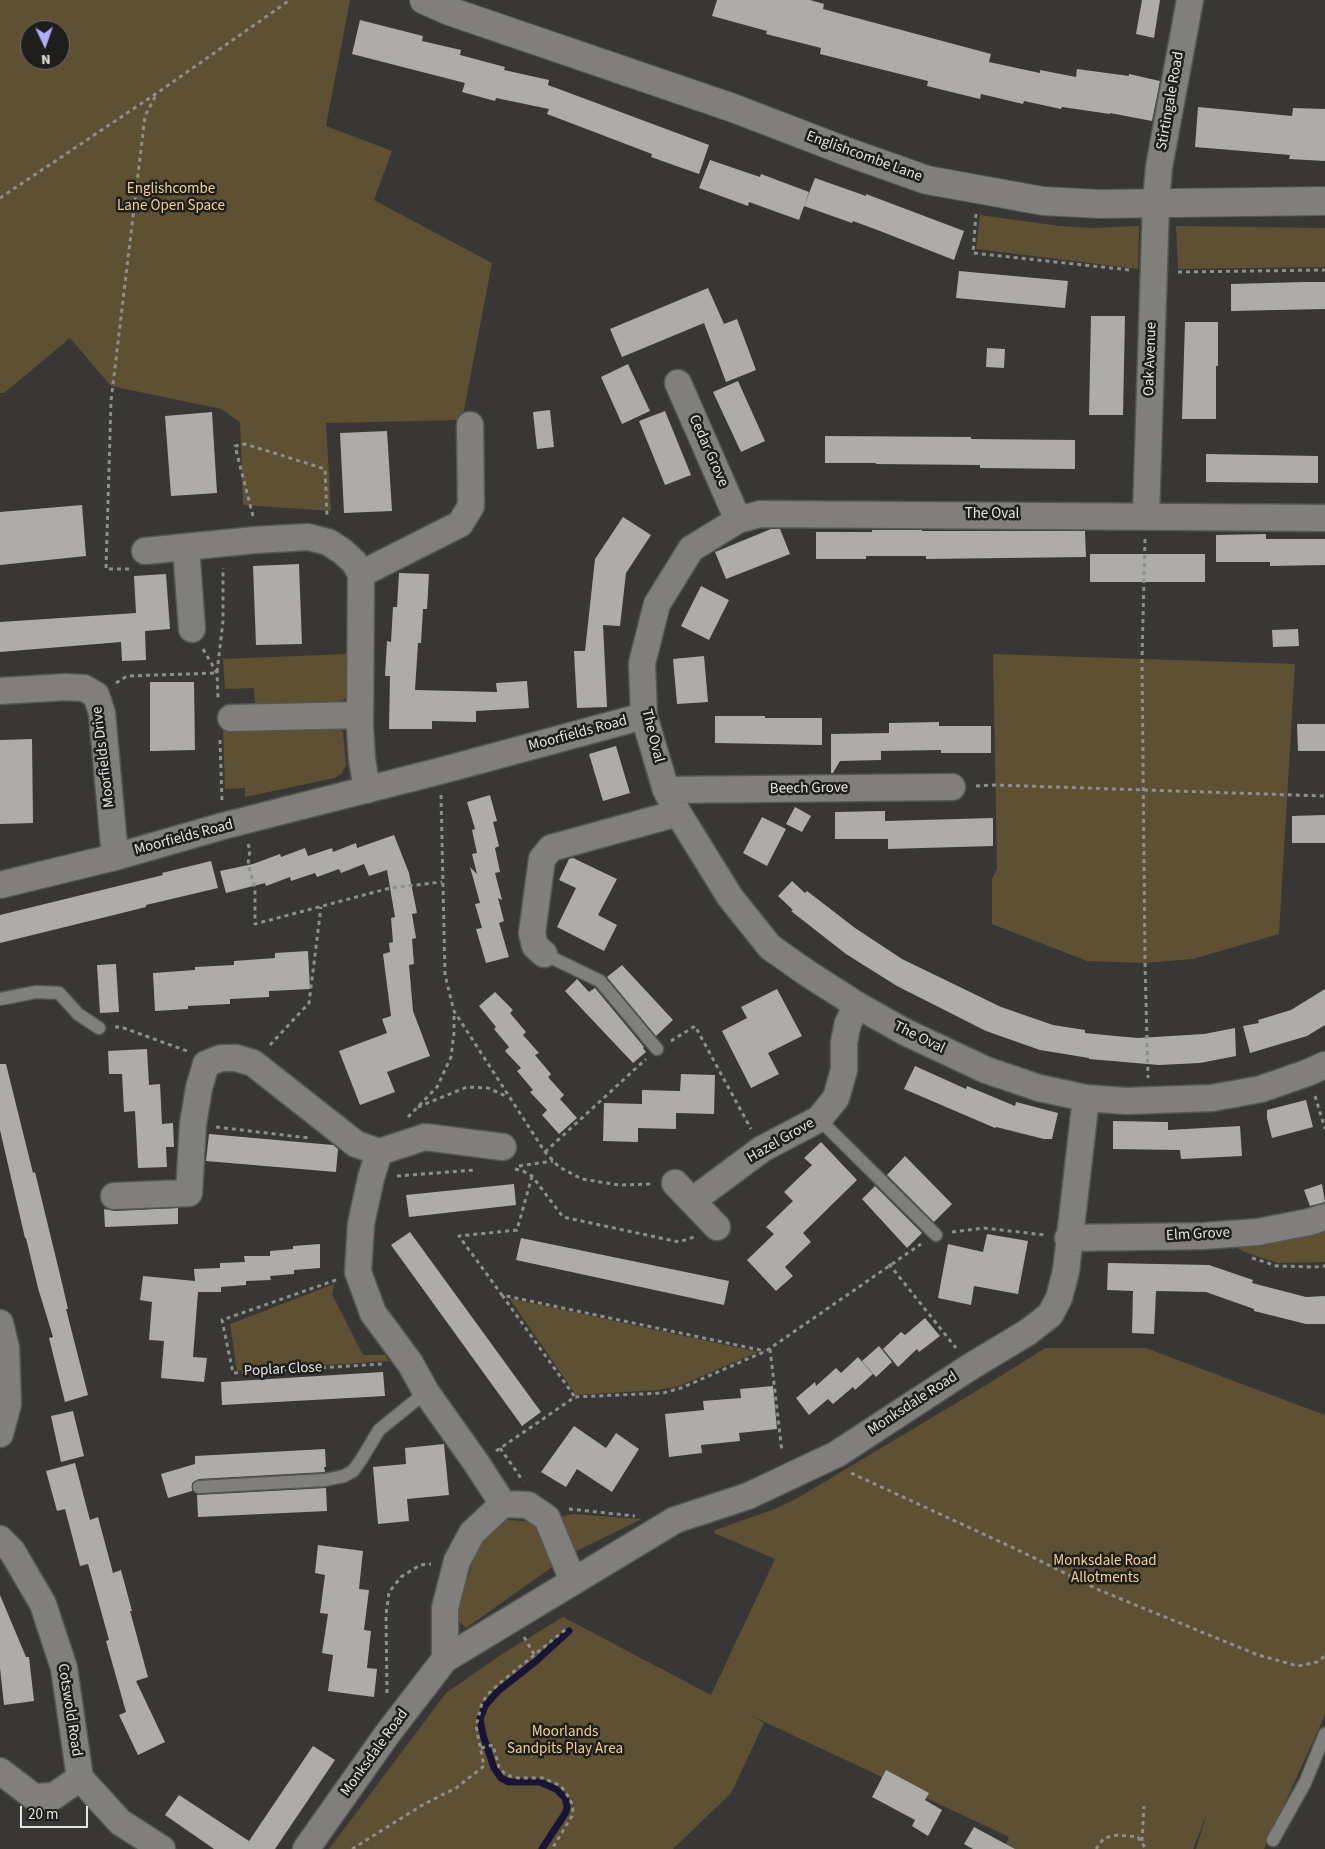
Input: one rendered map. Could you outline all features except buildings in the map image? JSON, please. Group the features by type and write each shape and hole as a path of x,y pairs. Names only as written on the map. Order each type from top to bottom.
{"street":[{"name":"Englishcombe Lane","path":"424,0 451,5 734,108 853,154 918,176 978,190 1043,201 1100,204 1325,201"},
{"name":"Stirtingale Road","path":"1156,202 1159,167 1190,0"},
{"name":"Oak Avenue","path":"1146,516 1156,202"},
{"name":"Cedar Grove","path":"678,383 738,520"},
{"path":"360,574 460,524 471,506 470,425"},
{"name":"The Oval","path":"1316,1069 1261,1089 1212,1098 1126,1101 1086,1098 1039,1088 986,1070 905,1032 857,1005 770,947 730,897 678,813 666,790 644,716 642,663 657,604 691,549 738,520 760,514 1325,518"},
{"path":"146,551 255,540 308,537 328,542 354,562 360,574 360,715 362,759 367,790"},
{"path":"186,547 192,629"},
{"name":"Moorfields Drive","path":"0,691 66,687 84,688 96,695 102,713 115,857"},
{"path":"223,718 360,715"},
{"name":"Moorfields Road","path":"0,885 115,857 232,824 644,716"},
{"name":"Beech Grove","path":"666,790 952,787"},
{"path":"544,954 535,946 532,933 542,859 551,848 678,813"},
{"name":"Hazel Grove","path":"683,1192 819,1119 836,1098 844,1070 844,1042 848,1023 857,1005"},
{"path":"114,1196 189,1193 193,1124 198,1088 206,1064 222,1058 236,1058 253,1064 356,1144 379,1152 425,1137 503,1147"},
{"name":"Monksdale Road","path":"306,1849 388,1733 445,1659 675,1520 748,1496 837,1454 970,1367 1028,1332 1050,1315 1059,1298 1066,1271 1068,1238 1086,1098"},
{"path":"379,1152 361,1224 358,1272 373,1313 410,1363 426,1392 477,1464 502,1504"},
{"path":"683,1192 717,1227"},
{"name":"Elm Grove","path":"1068,1238 1204,1236 1258,1232 1325,1217"},
{"path":"0,1323 6,1348 8,1404 0,1434"},
{"path":"445,1659 445,1608 458,1561 472,1533 502,1504 528,1505 547,1518 573,1581"},
{"name":"Cotswold Road","path":"0,1539 12,1551 43,1604 64,1668 80,1778"},
{"path":"0,1771 34,1797 54,1796 80,1778 120,1822 162,1849"}],"lane":[{"path":"544,954 600,981 656,1049"},
{"path":"0,999 36,992 59,994 78,1014 99,1028"},
{"path":"819,1119 936,1235"},
{"path":"198,1487 325,1480 344,1476 353,1471 378,1430 426,1392"},
{"path":"1273,1840 1304,1784 1325,1734"}],"path":[{"path":"0,198 158,93 290,0"},
{"path":"146,551 141,568 106,569 111,401 145,116 158,93"},
{"path":"978,190 973,253 1153,273 1325,270"},
{"path":"255,540 253,515 235,446 245,444 325,469 328,542"},
{"path":"1146,516 1142,659 1145,963 1150,1101"},
{"path":"223,543 223,621 217,673 223,718 232,824 250,850 248,864 254,888 255,924 390,888 442,882"},
{"path":"192,629 217,673"},
{"path":"96,695 127,676 217,673"},
{"path":"403,1123 437,1087 451,1057 454,1032 454,1011 445,976 440,771"},
{"path":"952,787 995,785 1325,796"},
{"path":"253,1064 309,1003 321,907"},
{"path":"454,1011 545,1152 559,1167 582,1179 683,1192"},
{"path":"545,1152 656,1049 695,1026 762,1149"},
{"path":"99,1028 121,1027 194,1054 206,1064"},
{"path":"1316,1069 1325,1129"},
{"path":"415,1109 467,1087 488,1088 509,1097"},
{"path":"193,1124 318,1139"},
{"path":"553,1161 507,1167 524,1171 532,1176 563,1216 679,1242 717,1227"},
{"path":"371,1178 478,1170"},
{"path":"532,1176 517,1230 459,1236 575,1397"},
{"path":"477,1464 575,1397 662,1393 681,1388 768,1350 890,1264 936,1235 984,1228 1068,1238"},
{"path":"890,1264 970,1367"},
{"name":"Poplar Close","path":"358,1272 222,1320 234,1373 410,1363"},
{"path":"502,1295 768,1350"},
{"path":"768,1350 786,1479"},
{"path":"500,1448 526,1485"},
{"path":"837,1454 844,1469 1099,1590 1258,1655 1298,1666 1317,1662 1325,1656"},
{"path":"565,1508 638,1516"},
{"path":"387,1694 386,1615 389,1592 401,1577 420,1565 458,1561"},
{"path":"352,1849 424,1804 456,1788 484,1766 482,1748 476,1726 482,1703 488,1694 566,1629"},
{"path":"482,1748 493,1745 499,1767 506,1775 518,1778 543,1778 561,1786 570,1799 573,1808 572,1816 552,1849"},
{"path":"1142,1842 1144,1806"},
{"path":"1096,1849 1104,1838 1118,1835 1138,1837 1146,1849"}],"green space":[{"name":"Englishcombe Lane Open Space","path":"0,0 350,0 326,126 392,151 374,200 492,263 462,420 326,423 331,511 243,505 240,422 221,409 111,386 70,338 4,393 0,393"},
{"path":"980,215 1059,226 1092,228 1139,226 1138,269 976,249"},
{"path":"1176,226 1325,228 1325,267 1178,269"},
{"path":"346,654 348,692 344,700 334,702 255,704 254,688 225,689 223,659"},
{"path":"993,654 1295,664 1279,934 1193,959 1145,963 1087,961 992,924 992,879 997,869"},
{"path":"337,726 343,732 346,765 342,773 335,778 245,797 245,788 225,789 223,728"},
{"path":"1325,1227 1325,1262 1278,1263 1247,1253 1227,1243"},
{"path":"334,1284 332,1294 363,1355 385,1355 389,1361 237,1371 230,1324"},
{"path":"509,1298 758,1352 679,1386 658,1390 576,1395"},
{"name":"Monksdale Road Allotments","path":"1045,1348 1146,1348 1325,1415 1325,1715 1264,1849 1196,1849 1207,1813 1193,1849 1004,1849 1009,1837 750,1715 764,1723 731,1793 673,1849 329,1849 446,1693 502,1654 563,1617 711,1695 775,1559 714,1533 715,1530 775,1509 796,1499"},
{"path":"573,1514 642,1519 572,1553 466,1628 457,1619 454,1607 469,1575 477,1540 499,1519 534,1522"}],"waterway":[{"path":"542,1849 566,1812 565,1798 556,1789 540,1782 509,1782 501,1778 494,1768 483,1735 480,1719 485,1706 498,1691 535,1662 569,1631"}],"park label":[{"name":"Moorlands Sandpits Play Area","path":"565,1742"}]}
